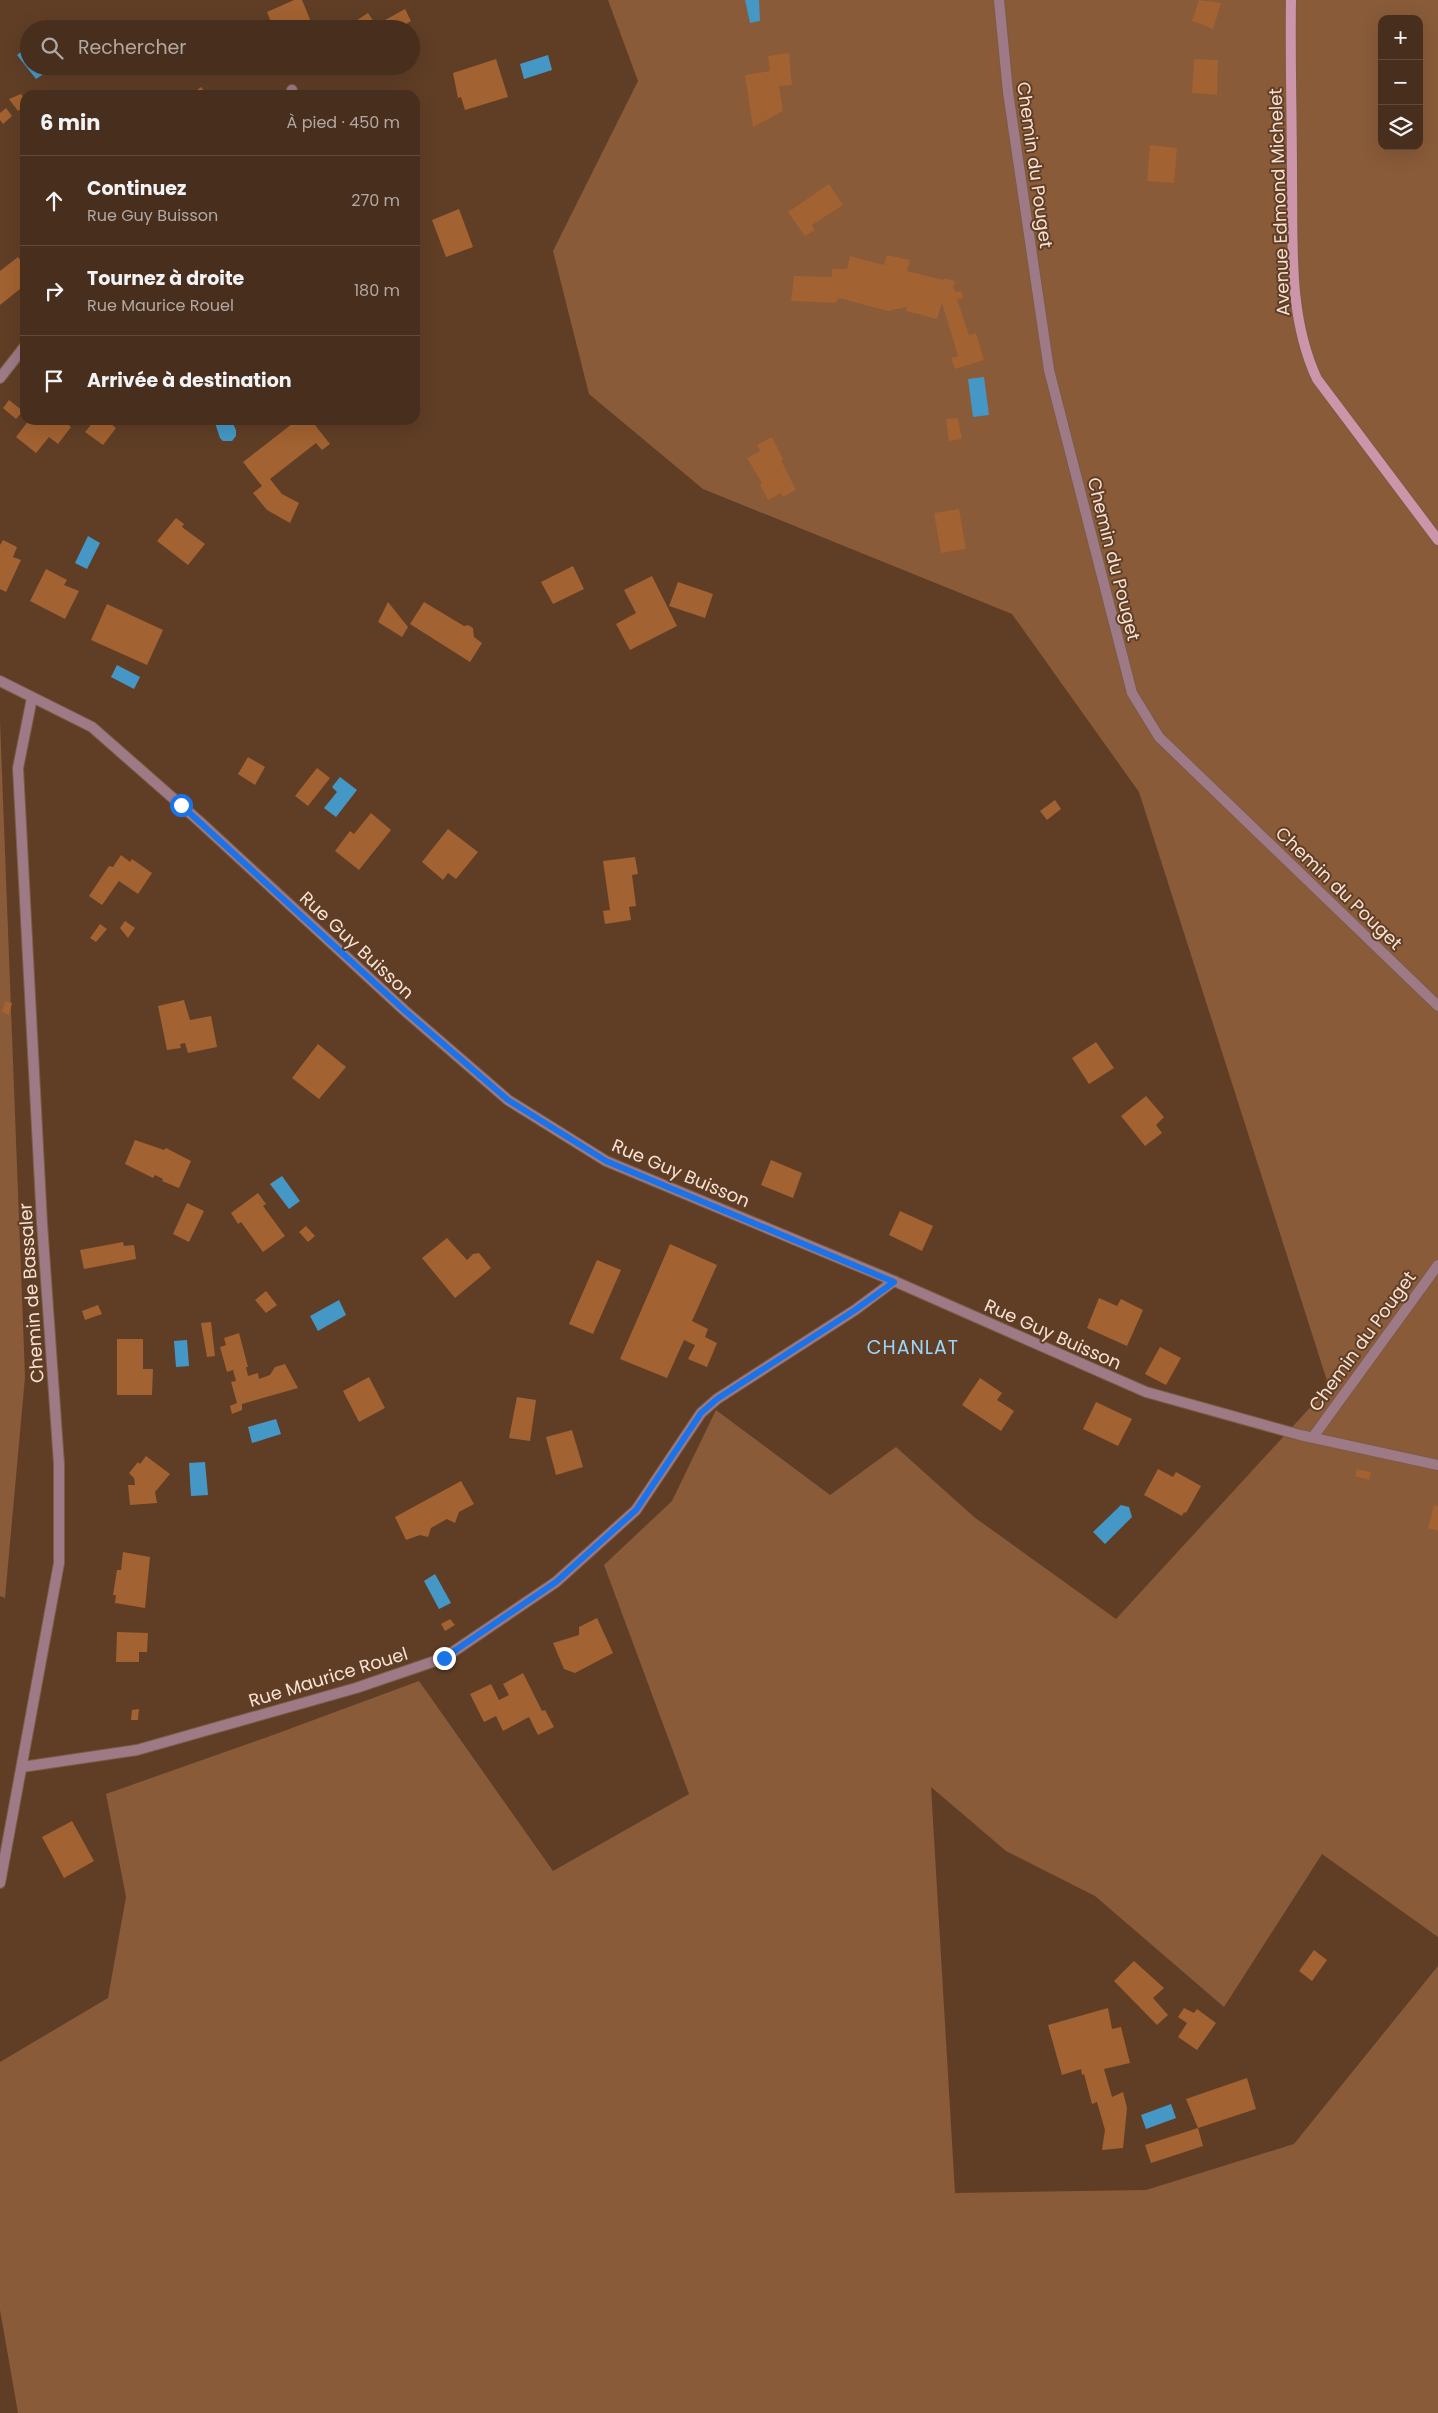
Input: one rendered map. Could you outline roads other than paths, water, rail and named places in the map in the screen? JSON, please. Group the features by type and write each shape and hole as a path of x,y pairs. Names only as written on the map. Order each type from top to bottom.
{"main road":[{"name":"Avenue Edmond Michelet","path":"1292,0 1294,259 1298,325 1306,356 1317,379 1438,540"}],"street":[{"name":"Chemin du Pouget","path":"999,0 1008,92 1049,370 1132,693 1160,737 1438,1006"},
{"path":"0,378 20,352"},
{"name":"Rue Guy Buisson","path":"0,682 92,727 199,821 404,1010 508,1100 606,1161 894,1282 1146,1392 1313,1437 1438,1465"},
{"name":"Chemin de Bassaler","path":"0,1883 59,1562 59,1464 42,1214 18,768 32,698"},
{"name":"Chemin du Pouget","path":"1313,1437 1438,1265"},
{"name":"Rue Maurice Rouel","path":"22,1767 137,1750 356,1688 444,1658 556,1582 636,1510 701,1413 717,1399 855,1310 894,1282"},
{"path":"0,1866 6,1856"}],"water":[{"path":"745,0 759,0 760,21 750,23"},
{"path":"548,55 552,70 524,79 520,64"},
{"path":"33,75 42,75 36,79"},
{"path":"984,377 989,415 973,417 968,379"},
{"path":"216,425 234,425 236,436 232,441 223,441"},
{"path":"88,536 100,543 87,569 75,563"},
{"path":"117,665 140,677 134,689 111,677"},
{"path":"340,777 357,790 336,817 324,808 337,792 332,787"},
{"path":"282,1176 300,1201 289,1209 270,1184"},
{"path":"339,1300 346,1315 318,1331 310,1316"},
{"path":"187,1340 189,1366 176,1367 174,1341"},
{"path":"276,1419 281,1434 252,1443 248,1427"},
{"path":"205,1462 208,1495 191,1496 189,1463"},
{"path":"1121,1505 1129,1507 1132,1517 1105,1544 1093,1532"},
{"path":"435,1574 451,1603 439,1609 424,1581"},
{"path":"1171,2104 1176,2118 1146,2129 1141,2115"}],"district":[{"name":"CHANLAT","path":"913,1347"}]}
